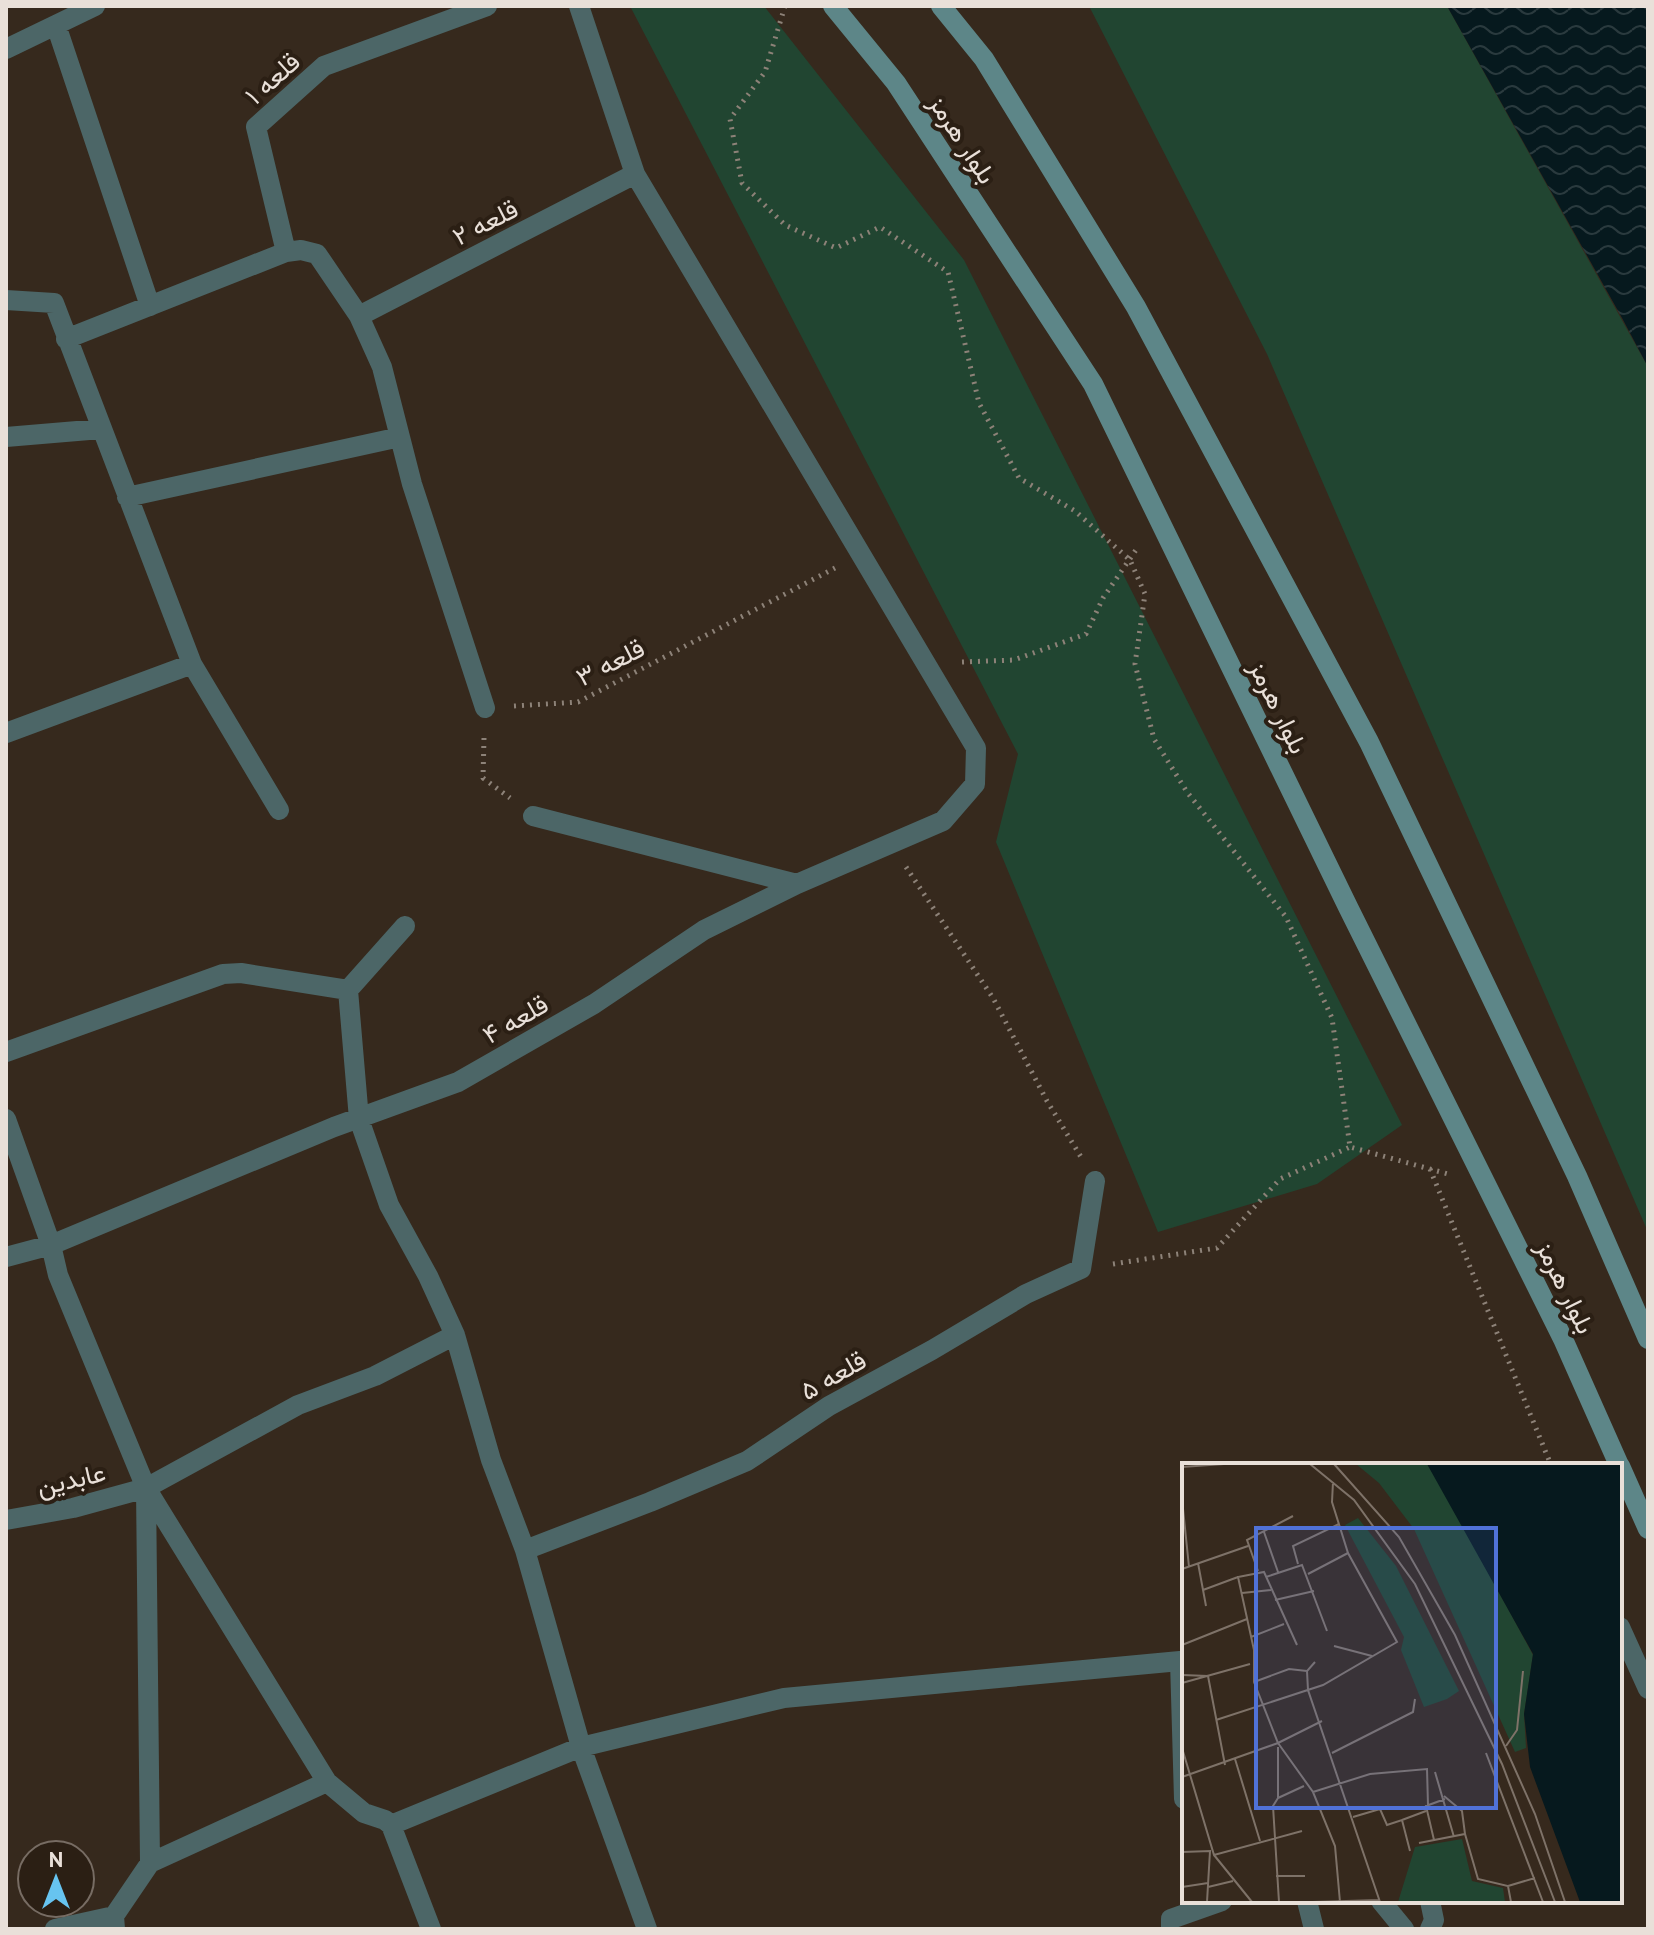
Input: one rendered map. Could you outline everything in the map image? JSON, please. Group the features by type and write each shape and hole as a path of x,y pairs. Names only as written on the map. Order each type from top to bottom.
{"main road":[{"name":"بلوار هرمز","path":"833,6 896,83 1093,384 1563,1339 1619,1463"},
{"name":"بلوار هرمز","path":"941,6 984,59 1136,307 1369,742 1577,1176 1648,1339"},
{"name":"بلوار هرمز","path":"1622,1470 1648,1529"}],"street":[{"path":"6,49 95,6"},
{"name":"قلعه ۱","path":"286,252 256,127 324,66 487,6"},
{"path":"579,6 635,174 926,664"},
{"path":"56,25 150,306"},
{"name":"قلعه ۲","path":"359,316 635,174"},
{"path":"66,339 286,252 301,250 317,254 359,316 382,367 412,484 485,708"},
{"path":"7,297 54,303 192,664 279,810"},
{"path":"6,437 101,429"},
{"path":"127,497 400,437"},
{"path":"6,733 192,664"},
{"name":"قلعه ۴","path":"6,1257 51,1245 359,1119 458,1082 594,1004 704,930 797,884 943,821 975,784 976,748 926,664"},
{"path":"533,816 797,884"},
{"path":"405,926 348,990 359,1119 389,1205 428,1276 455,1335 491,1460 525,1550 581,1747 647,1929"},
{"path":"6,1052 223,974 241,973 348,990"},
{"path":"6,1119 51,1245 58,1275 146,1488 327,1782 364,1813 391,1825 431,1929"},
{"path":"1081,1269 1095,1181"},
{"name":"قلعه ۵","path":"525,1550 747,1461 829,1406 1026,1294 1081,1269"},
{"name":"عابدین","path":"6,1520 73,1508 146,1488 298,1405 375,1376 455,1335"},
{"path":"55,1929 114,1923 150,1863 146,1488"},
{"path":"1622,1631 1648,1689"},
{"path":"391,1825 581,1747 784,1698 1180,1661 1182,1730"},
{"path":"150,1863 327,1782"},
{"path":"1171,1929 1171,1919 1187,1907 1210,1903"},
{"path":"1308,1903 1314,1929"},
{"path":"1383,1903 1404,1929"},
{"path":"1430,1903 1434,1920 1430,1929"}],"path":[{"path":"785,6 765,72 730,119 742,183 785,225 836,248 880,227 948,272 979,403 1019,478 1075,511 1130,560 1145,594 1135,664 1154,739 1187,792 1286,917 1332,1018 1350,1147"},
{"path":"926,664 1014,660 1086,634 1103,598 1141,544"},
{"name":"قلعه ۳","path":"485,708 578,702 861,555"},
{"path":"485,708 483,778 533,816"},
{"path":"890,843 993,998 1047,1101 1095,1181"},
{"path":"1081,1269 1217,1248 1280,1179 1350,1147 1486,1184"},
{"path":"1429,1169 1550,1463"}],"green space":[{"path":"630,6 764,6 964,260 1402,1125 1317,1184 1158,1232 996,842 1018,754"},
{"path":"1089,6 1447,6 1648,367 1648,1232 1267,354"}],"water":[{"path":"1447,6 1648,6 1648,367 1622,318"}]}
